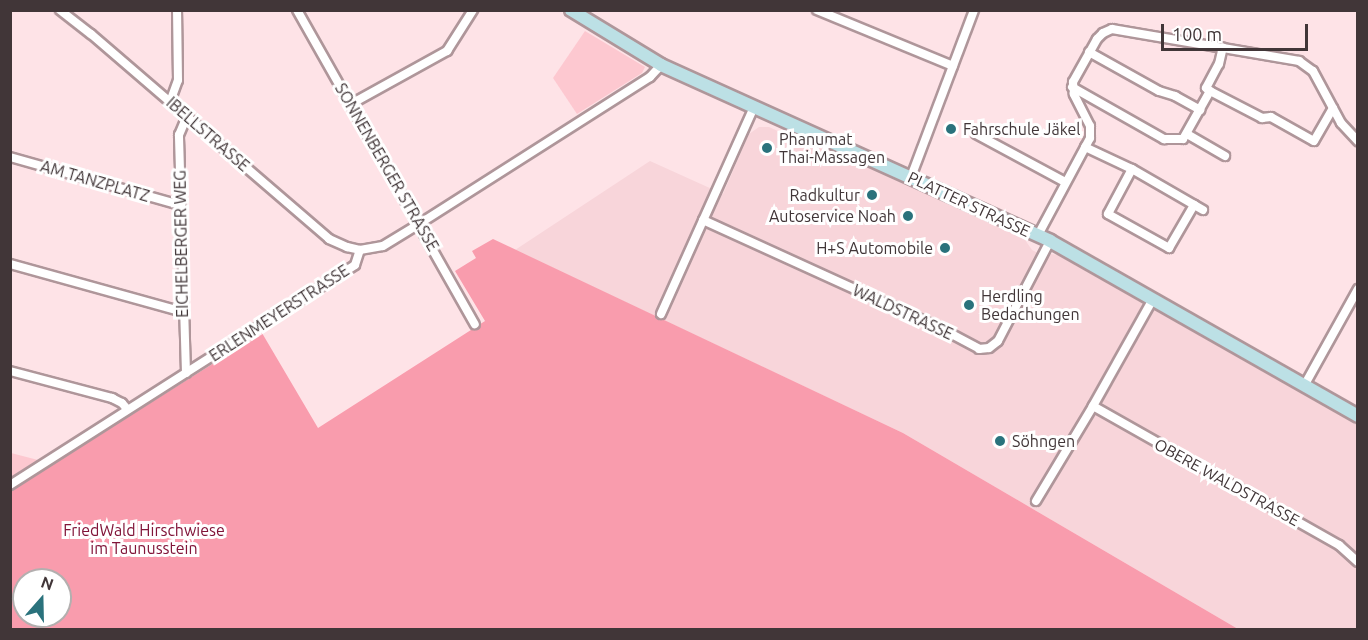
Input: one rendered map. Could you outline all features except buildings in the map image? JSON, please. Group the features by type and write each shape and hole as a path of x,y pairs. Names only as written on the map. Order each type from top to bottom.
{"main road":[{"name":"PLATTER STRASSE","path":"571,10 661,65 1050,241 1358,416"}],"street":[{"name":"IBELLSTRASSE","path":"60,10 330,239 360,250"},
{"path":"170,102 178,80 177,10"},
{"name":"SONNENBERGER STRASSE","path":"297,10 476,324"},
{"path":"351,104 447,51 474,10"},
{"path":"817,10 953,66"},
{"path":"911,177 974,10"},
{"path":"1072,87 1089,52 1103,33 1117,28 1299,61 1312,71 1348,133 1358,141"},
{"path":"1223,47 1219,64 1206,88 1210,91 1262,118 1271,117 1314,141 1333,108"},
{"path":"1089,52 1158,92 1175,96 1200,110"},
{"name":"ERLENMEYERSTRASSE","path":"10,485 355,265 360,250 383,246 419,224 650,77 661,65"},
{"path":"1072,87 1164,139 1183,139 1210,91"},
{"path":"1038,235 1090,138 1090,126 1072,87"},
{"path":"661,314 754,107"},
{"name":"EICHELBERGER WEG","path":"186,373 178,135 187,116"},
{"path":"976,134 1065,182"},
{"path":"1186,134 1225,156"},
{"path":"1085,147 1131,169 1203,210"},
{"name":"AM TANZPLATZ","path":"10,158 180,205"},
{"path":"1131,169 1108,214 1169,248 1194,205"},
{"name":"WALDSTRASSE","path":"703,220 944,330 979,350 989,348 998,341 1050,241"},
{"path":"10,264 183,312"},
{"path":"1304,386 1358,289"},
{"path":"1036,501 1153,299"},
{"path":"10,371 112,398 122,403 127,409"},
{"name":"OBERE WALDSTRASSE","path":"1093,406 1339,545 1358,562"}],"shaded area":[{"path":"585,31 645,67 642,73 577,114 553,78"},
{"path":"759,127 769,127 806,144 860,161 1021,234 1032,250 1048,258 1051,254 1059,255 1357,424 1357,629 1238,629 903,433 515,250 650,161 723,194 749,134"},
{"path":"11,453 38,460 11,477"}],"green space":[{"name":"FriedWald Hirschwiese im Taunusstein","path":"493,239 903,433 1238,629 11,630 11,490 262,333 318,428 485,321 455,271 476,258 472,251"}],"place":[{"name":"Fahrschule Jäkel","path":"951,129"},
{"name":"Phanumat Thai-Massagen","path":"767,148"},
{"name":"Radkultur","path":"872,195"},
{"name":"Autoservice Noah","path":"908,216"},
{"name":"H+S Automobile","path":"945,248"},
{"name":"Herdling Bedachungen","path":"969,305"},
{"name":"Söhngen","path":"1000,441"}]}
